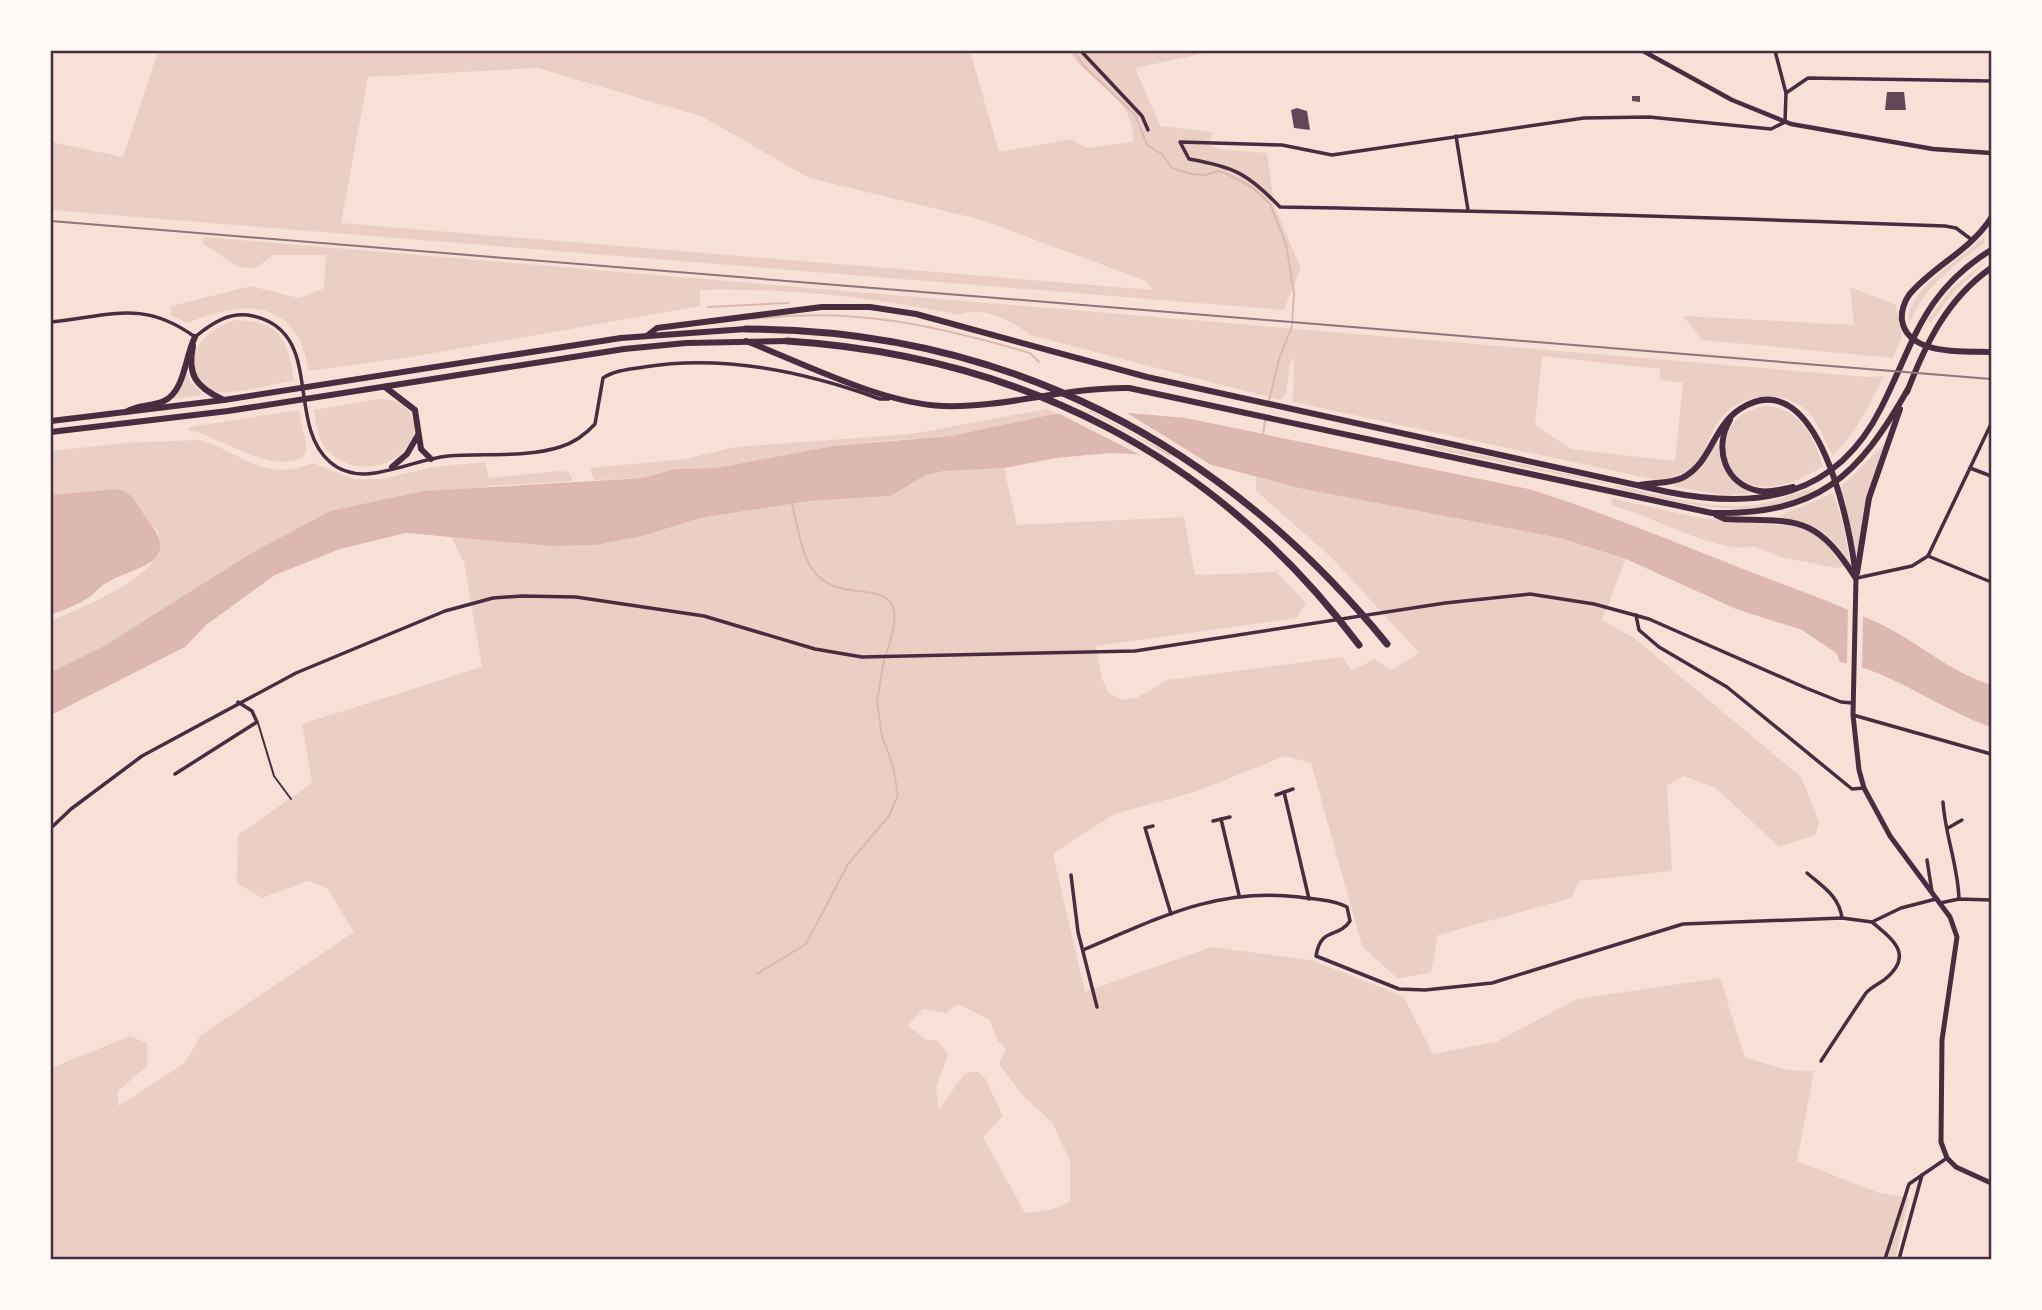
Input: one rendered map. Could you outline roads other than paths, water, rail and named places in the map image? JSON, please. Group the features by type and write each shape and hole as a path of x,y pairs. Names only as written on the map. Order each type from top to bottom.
{"highway":[{"path":"746,329 832,331 937,350 1039,383 1114,415 1215,478 1290,538 1322,568 1387,644"},
{"path":"787,341 874,350 936,362 1010,384 1107,426 1197,481 1265,538 1359,645"}],"main road":[{"path":"1991,218 1973,241 1910,294 1903,307 1902,320 1906,332 1919,343 1936,348 1991,352"},
{"path":"648,335 657,328 774,311 870,307 939,320 1146,377 1697,498 1740,502 1782,494 1805,485 1846,457 1871,426 1924,316 1951,282 1991,250"},
{"path":"1856,578 1861,561 1869,498 1908,389 1937,325 1965,288 1991,268"},
{"path":"51,421 224,400 648,335 746,329"},
{"path":"195,337 191,373 197,385 224,400"},
{"path":"124,413 134,407 167,400 174,392 195,337"},
{"path":"746,341 897,398 929,405 970,406 1080,390 1129,388 1712,513 1725,519 1785,520 1805,525 1836,547 1856,578"},
{"path":"51,432 228,411 624,349 787,341"},
{"path":"384,387 415,410 421,449 431,459"},
{"path":"1712,513 1769,510 1819,492 1850,471 1879,438 1908,389"},
{"path":"1637,485 1672,481 1694,470 1706,456 1719,428 1733,415 1752,404 1771,401 1790,406 1806,419 1819,443 1852,542 1856,578 1853,715 1856,754 1864,788 1901,853 1952,922 1957,937 1942,1040 1939,1129 1947,1158 1964,1172 1991,1183"},
{"path":"1733,415 1723,435 1722,450 1726,466 1735,479 1748,488 1764,492 1805,485"},
{"path":"392,467 407,454 418,433"}],"street":[{"path":"1082,51 1142,116 1148,130"},
{"path":"1643,51 1651,53 1732,100 1786,122 1933,149 1991,153"},
{"path":"1775,51 1786,93 1786,122"},
{"path":"1786,93 1808,78 1991,81"},
{"path":"1786,122 1770,129 1650,117 1584,118 1332,155 1282,145 1180,142 1189,159 1223,165 1253,180 1280,207 1468,210 1945,226 1956,228 1973,241"},
{"path":"1456,136 1468,210"},
{"path":"51,322 135,312 151,313 166,318 195,337 210,325 231,316 262,318 273,323 291,342 300,363 309,426 320,452 332,464 346,471 362,474 431,459 554,449 580,437 595,424 603,378 627,369 664,363 738,366 791,372 880,399 897,398"},
{"path":"1856,578 1872,572 1912,566 1928,556 1991,424"},
{"path":"1970,468 1991,476"},
{"path":"1928,556 1991,582"},
{"path":"51,828 135,760 238,702 305,669 445,611 493,598 588,598 704,616 835,653 890,656 1114,653 1484,598 1530,594 1636,615 1813,691 1853,703"},
{"path":"1636,615 1639,631 1659,647 1727,687 1852,789 1864,788"},
{"path":"175,774 257,722 253,711 238,702"},
{"path":"1853,715 1991,754"},
{"path":"1276,795 1293,789"},
{"path":"1284,792 1309,899"},
{"path":"1943,802 1944,821 1958,874 1959,899"},
{"path":"1213,821 1230,817"},
{"path":"1221,819 1239,895"},
{"path":"1948,828 1962,820"},
{"path":"1153,826 1144,828 1171,914"},
{"path":"1927,860 1936,899"},
{"path":"1807,873 1834,896 1840,904 1842,918"},
{"path":"1071,875 1083,950 1097,1007"},
{"path":"1083,950 1171,914 1239,895 1270,894 1347,907 1351,915 1346,927 1325,936 1318,945 1316,956 1399,989 1425,990 1492,983 1684,924 1842,918 1872,922 1894,940 1900,962 1897,969 1867,991 1858,1010 1821,1061"},
{"path":"1872,922 1901,908 1936,899 1991,900"},
{"path":"1885,1259 1906,1189 1947,1158"},
{"path":"1899,1259 1922,1175"}],"lane":[{"path":"257,722 274,776 291,799"}],"waterway":[{"path":"1074,51 1084,66 1135,115 1147,145 1162,154 1172,168 1192,174 1205,175 1218,171 1227,174 1252,187 1270,204 1286,244 1294,293 1292,326 1279,359 1269,401"},
{"path":"708,307 788,303"},
{"path":"752,319 825,315 893,321 995,343 1030,353 1039,362"},
{"path":"1263,436 1265,420"},
{"path":"792,504 807,560 817,575 831,585 876,594 887,599 894,609 894,626 886,654"},
{"path":"757,974 806,944 848,864 889,816 898,795 893,766 882,736 877,702 884,659"}],"railway":[{"path":"51,221 1991,379"}]}
